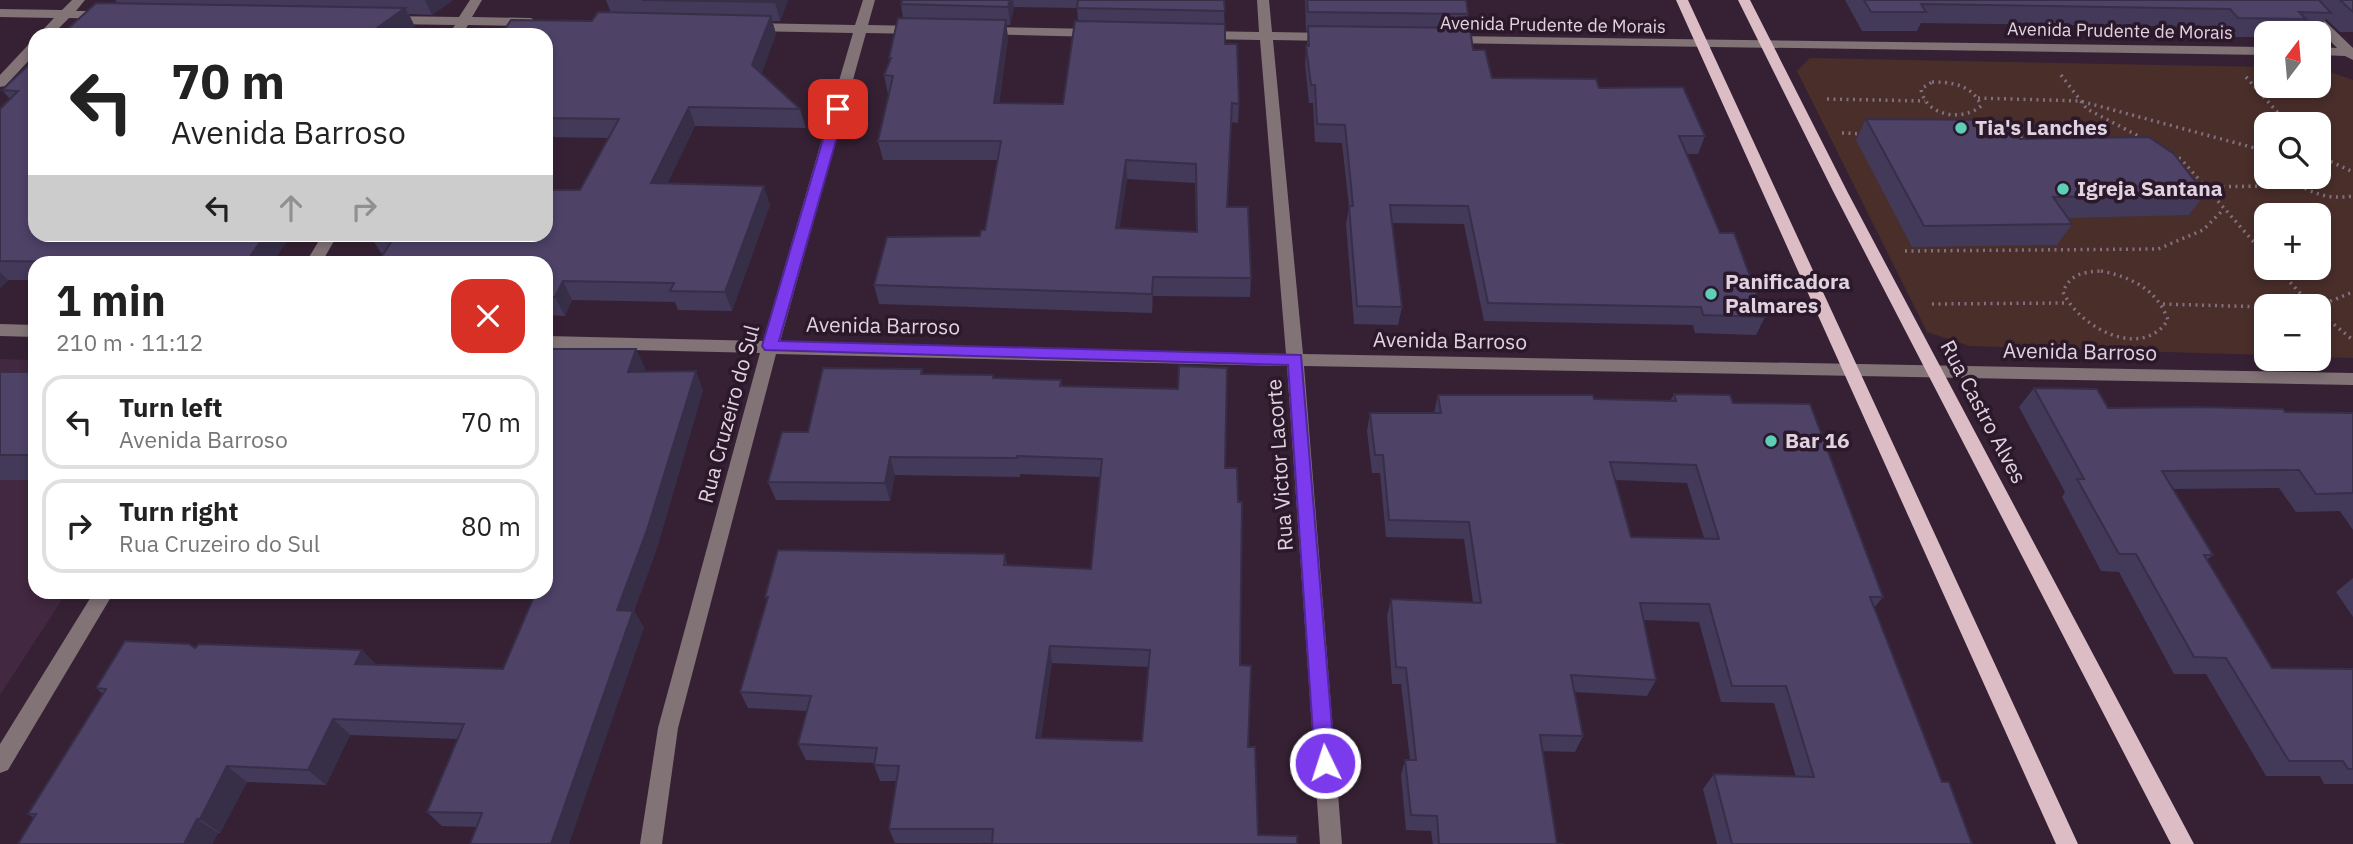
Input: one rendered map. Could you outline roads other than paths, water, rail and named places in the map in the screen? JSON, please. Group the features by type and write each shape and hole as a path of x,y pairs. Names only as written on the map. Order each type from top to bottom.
{"main road":[{"path":"1682,0 2067,844"},
{"name":"Rua Castro Alves","path":"1744,0 1810,132 2183,844"}],"street":[{"path":"52,28 79,0"},
{"path":"459,28 476,0"},
{"name":"Rua Cruzeiro do Sul","path":"651,844 668,728 770,346 869,0"},
{"name":"Rua Victor Lacorte","path":"1262,0 1295,359 1331,844"},
{"path":"2296,0 2352,53"},
{"path":"0,13 120,15"},
{"path":"367,19 546,23"},
{"path":"738,27 931,31"},
{"path":"973,31 1112,33"},
{"path":"1182,34 1349,38"},
{"name":"Avenida Prudente de Morais","path":"1432,39 2254,51"},
{"path":"2331,52 2352,53"},
{"path":"0,83 28,53"},
{"path":"0,330 28,331"},
{"name":"Avenida Barroso","path":"553,342 1849,371 2353,379"},
{"path":"0,763 100,599"}],"place":[{"name":"Tia's Lanches","path":"1961,128"},
{"name":"Igreja Santana","path":"2063,189"},
{"name":"Panificadora Palmares","path":"1711,294"},
{"name":"Bar 16","path":"1771,441"}]}
